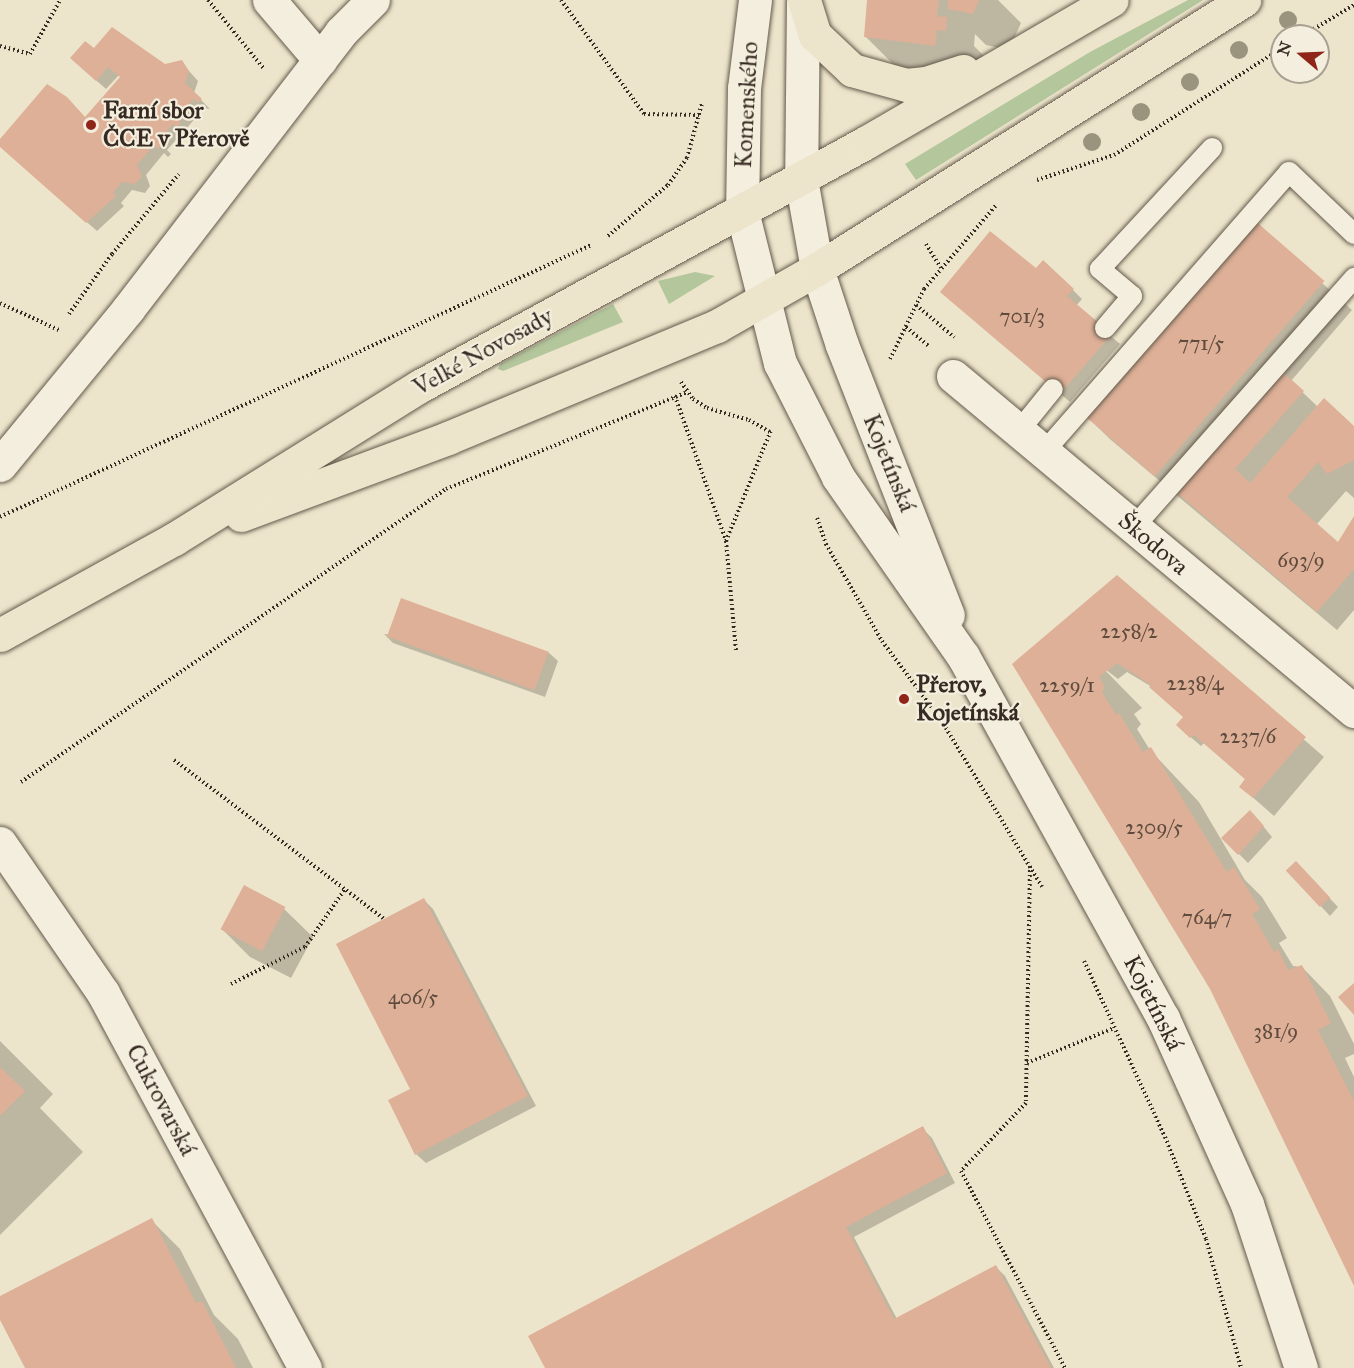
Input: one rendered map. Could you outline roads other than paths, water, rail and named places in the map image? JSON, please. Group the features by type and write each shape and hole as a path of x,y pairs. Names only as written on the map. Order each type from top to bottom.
{"main road":[{"path":"269,0 320,60"},
{"path":"0,465 128,309 340,32 373,0"},
{"name":"Komenského","path":"755,0 744,88 742,210 763,302"},
{"path":"803,0 815,35 824,47 852,70 886,82 926,83 1013,55 1112,0"},
{"path":"801,178 803,0"},
{"name":"Velké Novosady","path":"174,539 448,438 675,345 763,302 1244,0"},
{"name":"Velké Novosady","path":"0,634 174,539 420,386 801,178 1013,55"},
{"name":"Kojetínská","path":"801,178 817,269 842,345 921,540 963,656"},
{"name":"Kojetínská","path":"763,302 780,363 838,477 963,656 1164,1018 1247,1204 1301,1368"},
{"name":"Škodova","path":"953,376 1354,711"},
{"name":"Cukrovarská","path":"0,843 103,993 304,1368"}],"lane":[{"path":"1105,328 1132,296 1100,269 1212,148"},
{"path":"1043,453 1289,172 1354,234"},
{"path":"1133,528 1354,278"},
{"path":"1018,432 1053,389"}],"place":[{"name":"Farní sbor ČCE v Přerově","path":"91,125"},
{"name":"Přerov, Kojetínská","path":"904,699"}]}
